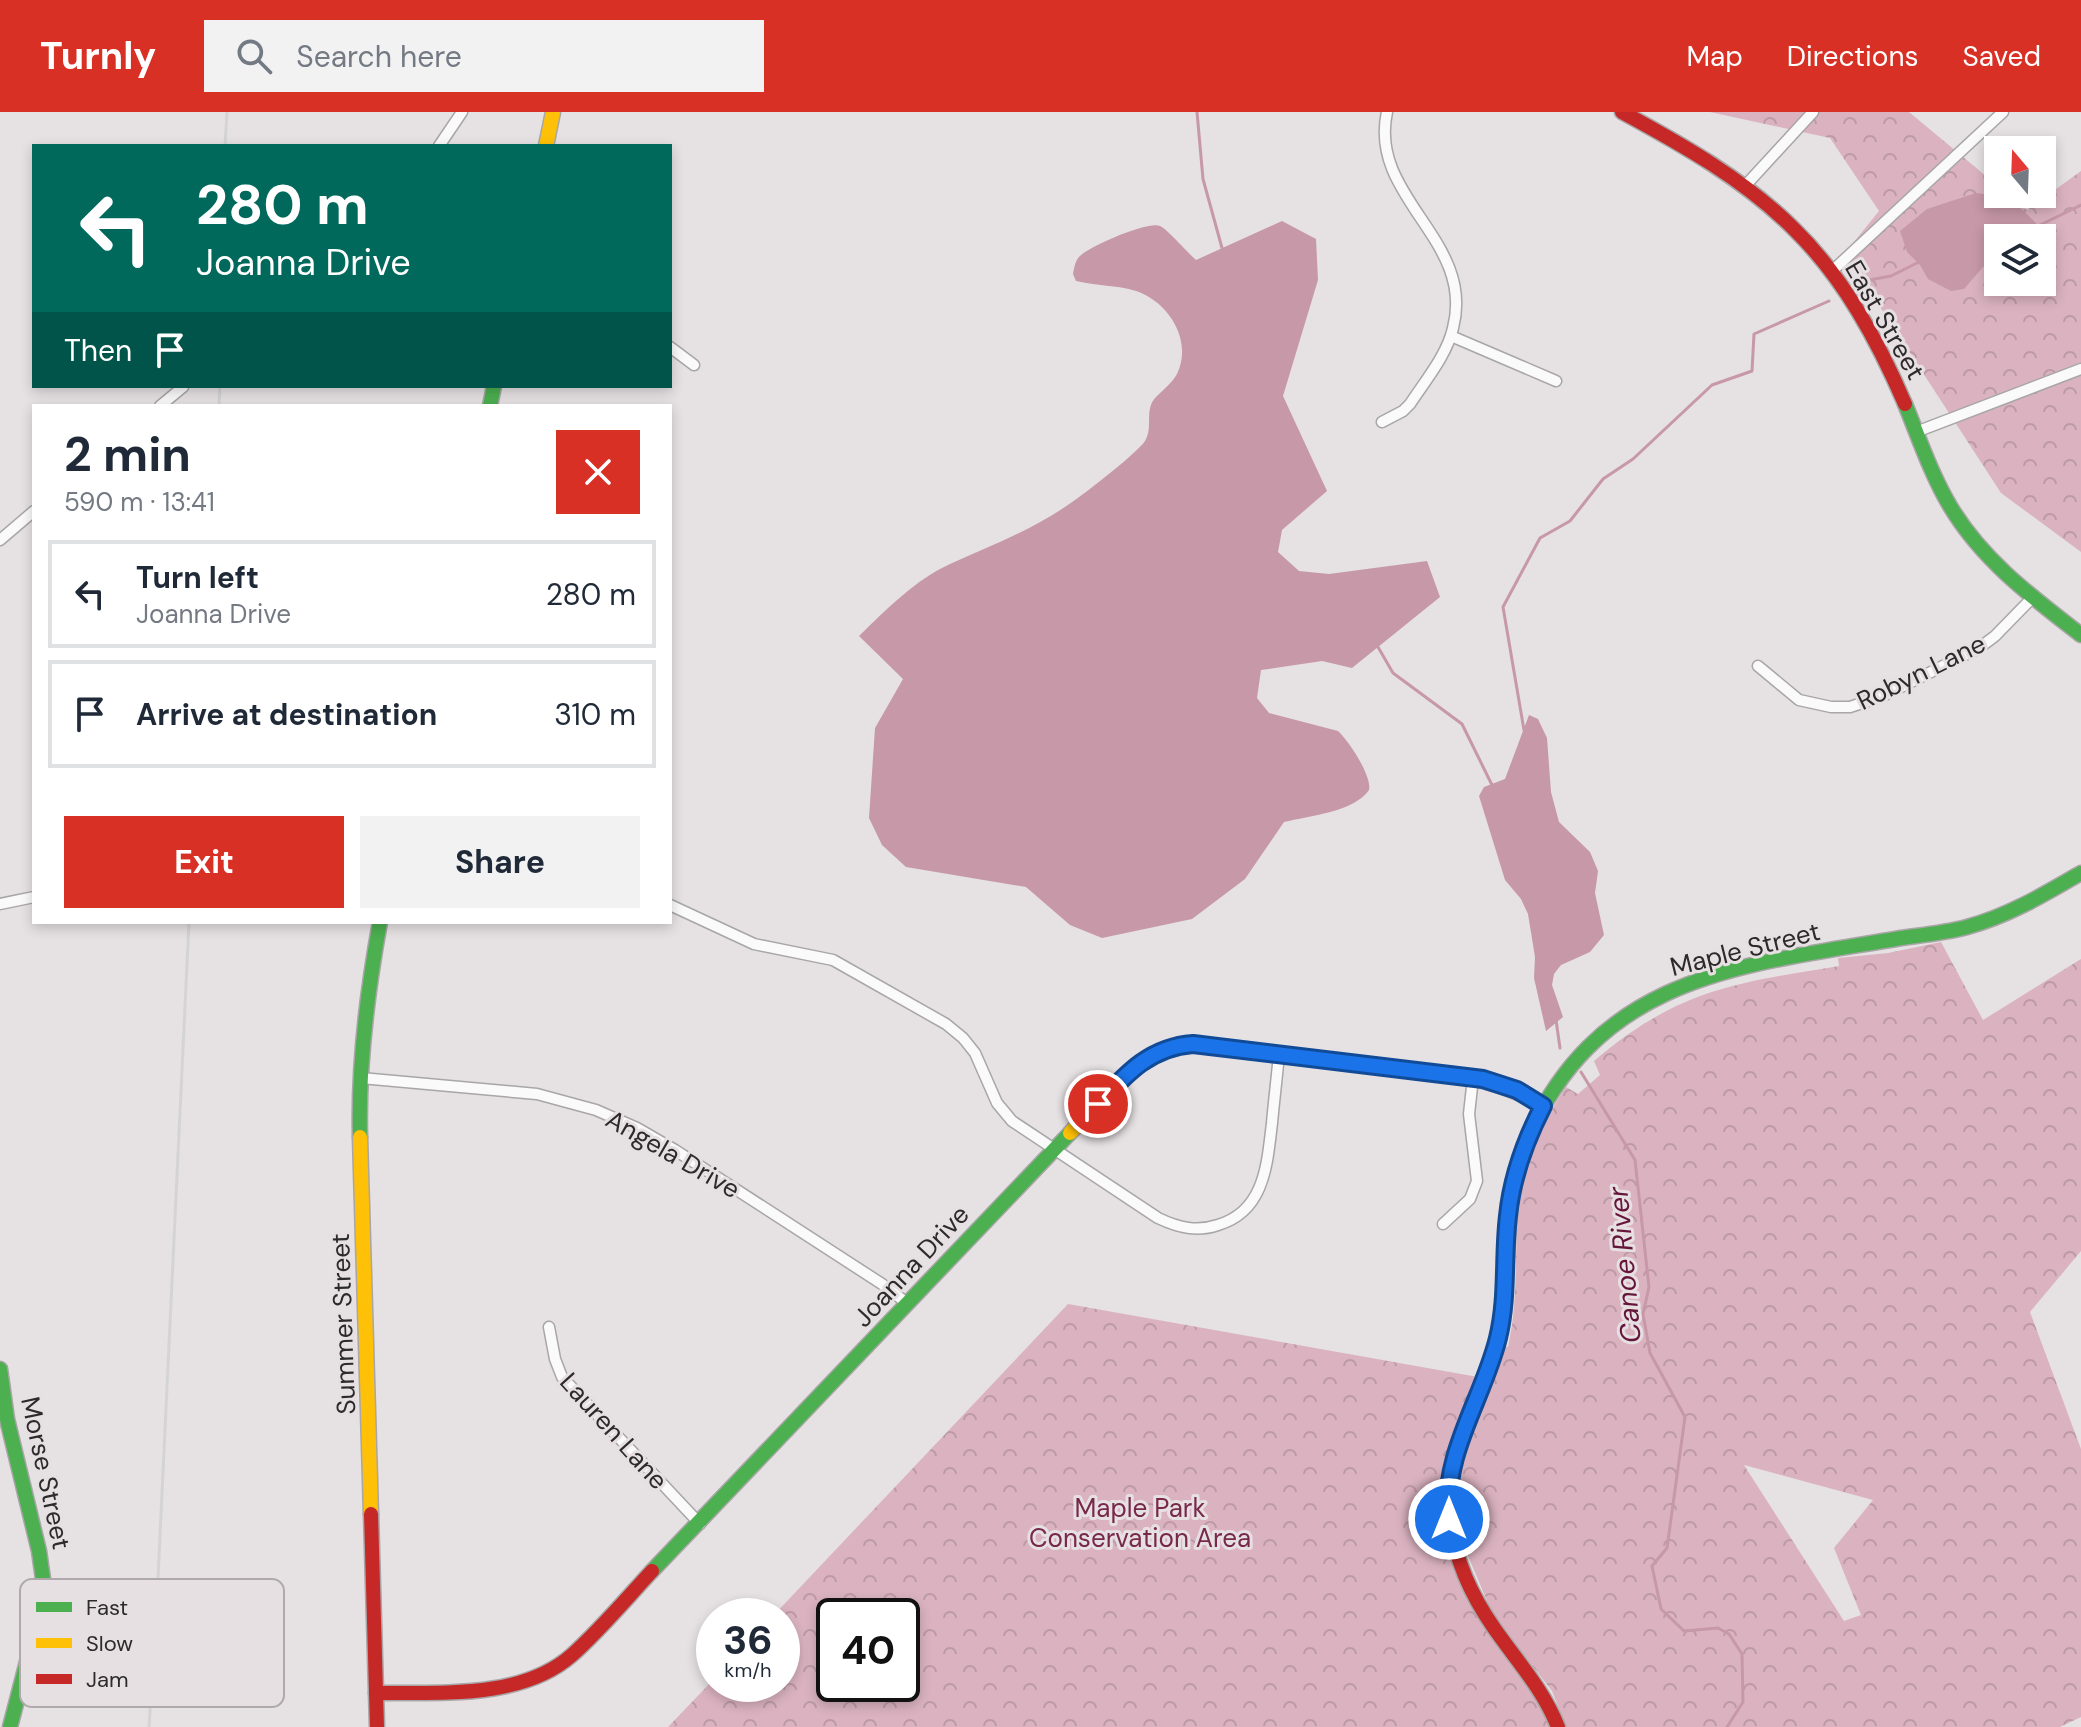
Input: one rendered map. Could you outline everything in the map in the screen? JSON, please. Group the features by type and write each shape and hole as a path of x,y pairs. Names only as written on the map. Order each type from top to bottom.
{"street":[{"path":"440,144 462,112"},
{"path":"546,144 553,112"},
{"path":"1382,422 1408,407 1451,336 1457,307 1455,283 1443,251 1392,171 1384,134 1387,112"},
{"name":"East Street","path":"1622,112 1745,186 1794,228 1831,272 1867,326 1888,364 1940,488 1959,521 1992,560 2081,635"},
{"path":"1745,186 1813,112"},
{"path":"1831,272 2003,112"},
{"path":"1451,336 1556,381"},
{"path":"672,348 694,365"},
{"path":"1916,432 2081,369"},
{"path":"162,404 182,388"},
{"path":"0,540 32,513"},
{"name":"Robyn Lane","path":"1758,666 1799,700 1839,709 1850,707 1883,696 1979,648 2033,597"},
{"name":"Maple Street","path":"1558,1727 1549,1701 1478,1602 1457,1550 1447,1507 1452,1465 1490,1367 1504,1308 1508,1217 1514,1181 1526,1141 1543,1106 1560,1079 1591,1043 1630,1012 1667,992 1691,982 1753,966 1976,925 2030,902 2081,873"},
{"path":"0,904 32,897"},
{"path":"672,906 744,941 833,960 946,1024 975,1053 992,1094 1004,1113 1151,1213 1175,1225 1193,1229 1226,1223 1249,1207 1260,1189 1266,1169 1279,1054"},
{"name":"Summer Street","path":"377,1727 361,1078 366,998 380,924"},
{"name":"Joanna Drive","path":"376,1693 487,1689 549,1671 580,1649 1135,1066 1156,1052 1193,1044 1473,1078 1501,1083 1543,1106"},
{"name":"Angela Drive","path":"361,1078 537,1094 617,1119 675,1150 908,1304"},
{"path":"1443,1224 1470,1199 1477,1181 1469,1114 1473,1078"},
{"name":"Lauren Lane","path":"549,1327 562,1377 700,1524"},
{"name":"Morse Street","path":"0,1369 7,1419 43,1579"},
{"name":"Morse Street","path":"10,1727 20,1689"}],"green space":[{"path":"1710,112 1909,112 1984,174 1984,208 2056,208 2056,189 2081,171 2081,552 2001,493 1845,253 1879,211 1830,138"},
{"path":"1941,942 1983,1020 2081,959 2081,1251 2030,1312 2081,1449 2081,1717 2060,1727 1566,1727 1552,1691 1493,1615 1460,1537 1456,1518 1455,1491 1460,1463 1504,1346 1508,1347 1515,1300 1518,1212 1538,1138 1566,1087 1578,1094 1600,1075 1594,1061 1624,1037 1681,1004 1738,985 1839,966 1838,958 1888,953","holes":["1744,1465 1873,1500 1834,1548 1861,1615 1844,1621"]},
{"name":"Maple Park Conservation Area","path":"1068,1304 1478,1377 1444,1469 1441,1500 1443,1526 1480,1620 1539,1697 1552,1727 668,1727 696,1698 696,1702 800,1702 800,1598 790,1598"}],"shaded area":[{"path":"1976,193 1984,194 1984,208 2019,208 2036,224 1984,224 1984,267 1964,289 1951,291 1928,279 1907,252 1900,231 1927,209"},
{"path":"1282,221 1316,239 1318,280 1283,396 1327,491 1282,530 1278,552 1299,571 1329,574 1427,561 1440,597 1352,668 1322,661 1261,670 1257,698 1269,713 1338,731 1363,768 1369,790 1342,808 1284,822 1245,879 1192,919 1102,938 1070,925 1026,887 906,867 882,845 869,818 875,728 903,679 859,636 925,578 1045,519 1123,462 1145,441 1150,406 1175,377 1181,361 1180,336 1168,313 1159,304 1136,291 1076,281 1073,274 1078,259 1105,241 1153,225 1163,228 1196,260"},
{"path":"1529,715 1538,719 1547,738 1551,792 1559,822 1590,852 1598,871 1595,893 1604,935 1590,952 1561,965 1554,974 1552,985 1563,1017 1546,1031 1534,978 1535,957 1528,914 1521,899 1505,880 1479,796 1484,787 1505,779"}],"waterway":[{"name":"Canoe River","path":"1197,112 1203,179 1222,248"},
{"path":"2042,224 2081,205"},
{"path":"1853,283 1891,276 1921,261"},
{"path":"1524,730 1503,607 1540,538 1570,521 1603,479 1633,459 1712,385 1752,371 1754,334 1829,301"},
{"name":"Canoe River","path":"1378,647 1393,673 1462,724 1492,785"},
{"name":"Canoe River","path":"1556,1020 1560,1048"},
{"name":"Canoe River","path":"1581,1072 1635,1160 1649,1287 1643,1314 1650,1353 1685,1417 1667,1548 1652,1566 1661,1609 1684,1631 1718,1628 1729,1634 1742,1654 1743,1702 1727,1727"}],"railway":[{"path":"225,144 227,112"},
{"path":"219,404 220,388"},
{"path":"158,1579 189,924"},
{"path":"149,1727 150,1707"}],"traffic: fast":[{"path":"490,404 494,388"},
{"path":"1905,404 1937,481 1950,506 1977,544 2009,576 2081,635"},
{"path":"1456,1453 1500,1328 1510,1208 1520,1160 1528,1137 1559,1082 1595,1041 1637,1009 1683,986 1787,957 1967,927 2012,911 2081,873"},
{"path":"360,1137 364,1029 380,924"},
{"path":"652,1571 1070,1133"},
{"path":"0,1369 7,1419 43,1579"},
{"path":"10,1727 20,1689"}],"traffic: slow":[{"path":"546,144 553,112"},
{"path":"1070,1133 1124,1076 1139,1065 1173,1048 1193,1044 1416,1071"},
{"path":"360,1137 371,1514"}],"traffic: jam":[{"path":"1622,112 1734,179 1794,229 1829,268 1858,311 1905,404"},
{"path":"1416,1071 1496,1085 1543,1106"},
{"path":"1456,1453 1451,1476 1451,1522 1461,1566 1481,1608 1537,1688 1558,1727"},
{"path":"371,1514 377,1727"},
{"path":"376,1693 478,1690 529,1680 551,1670 572,1655 652,1571"}],"route":[{"path":"1098,1104 1145,1058 1170,1047 1193,1044 1483,1079 1517,1090 1543,1106 1522,1152 1514,1181 1508,1217 1504,1308 1490,1367 1452,1465 1447,1492 1449,1519"}]}
